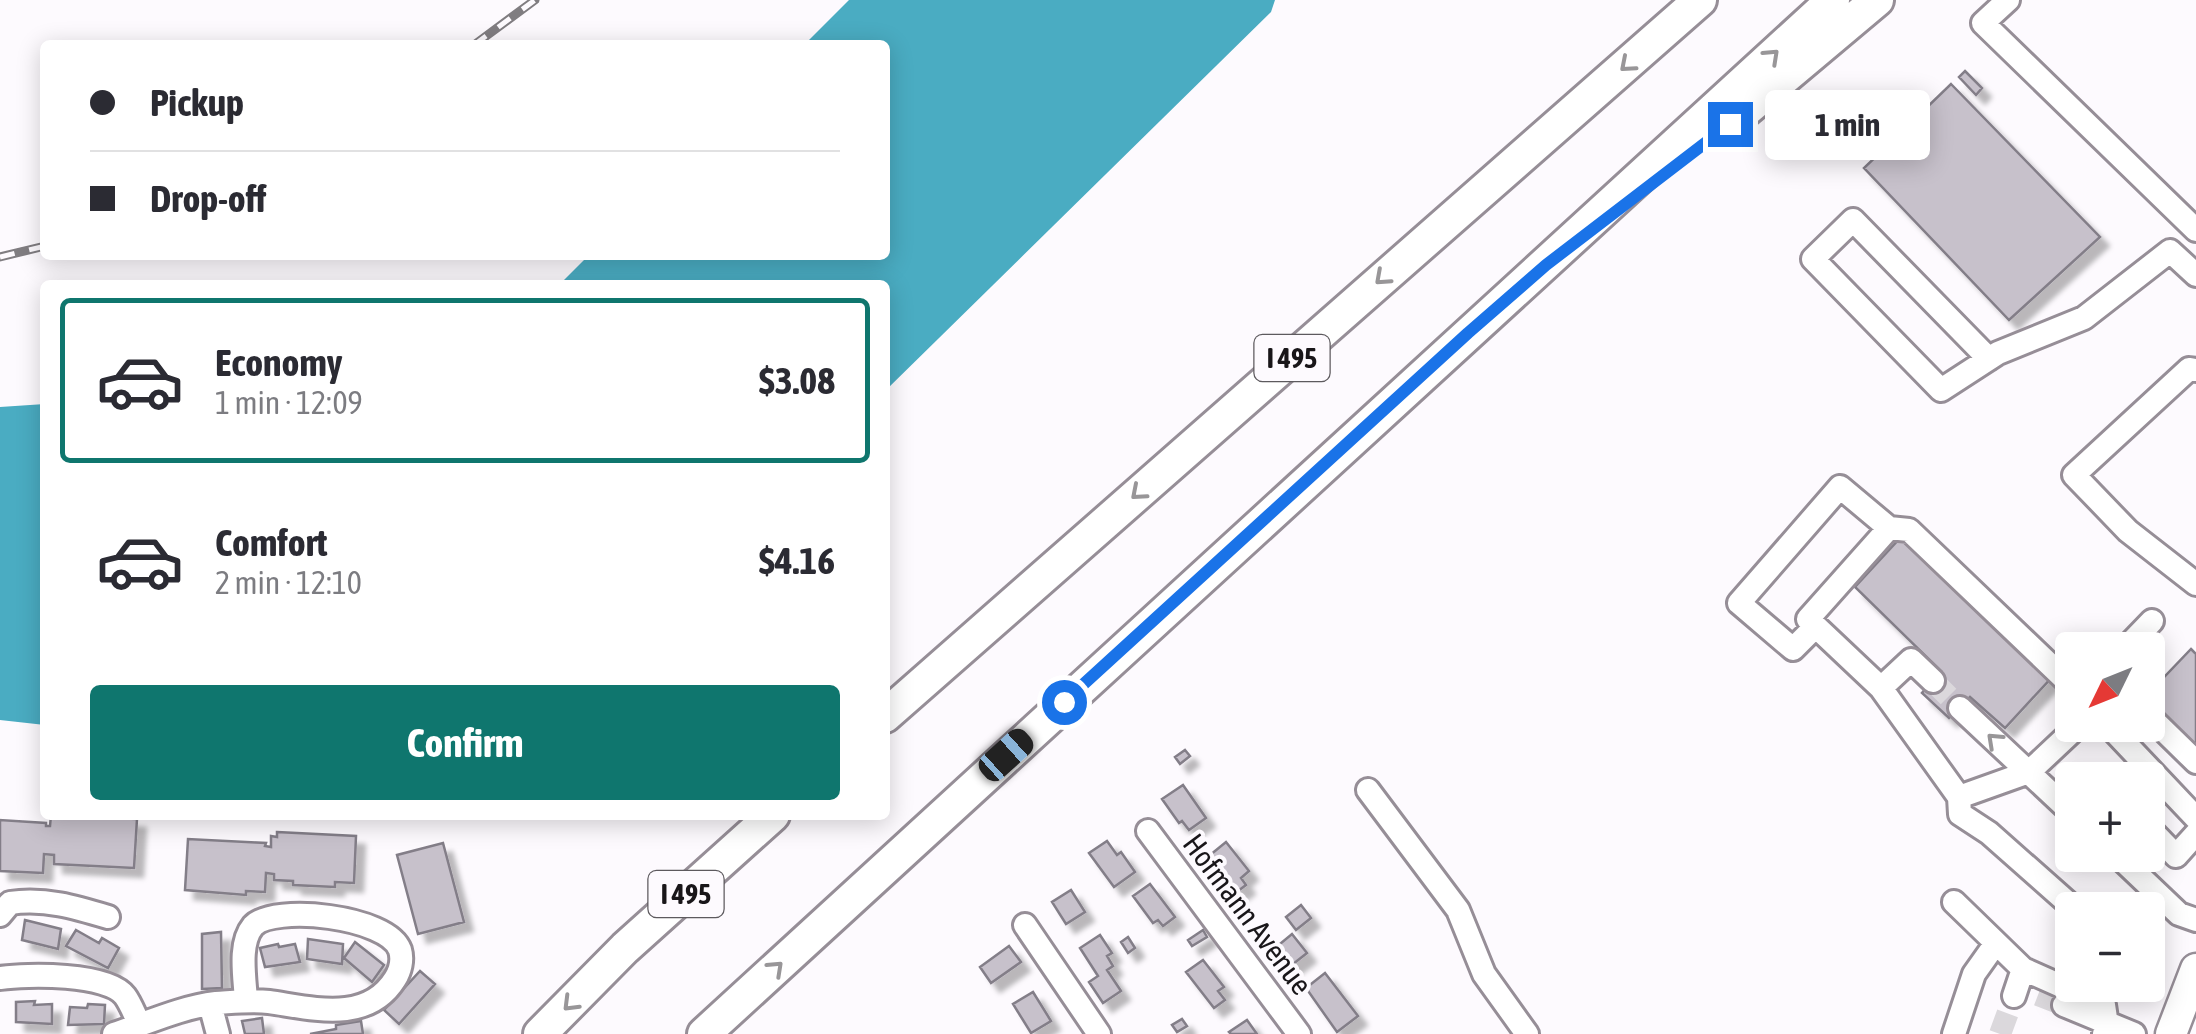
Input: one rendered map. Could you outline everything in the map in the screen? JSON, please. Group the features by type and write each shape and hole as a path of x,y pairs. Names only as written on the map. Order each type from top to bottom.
{"highway":[{"name":"I 495","path":"890,712 1700,0"},
{"path":"704,1034 1833,0"},
{"path":"1546,265 1730,124 1877,0"},
{"name":"I 495","path":"540,1034 625,948 767,820"}],"main road":[{"path":"2171,1034 2196,969"}],"street":[{"path":"2008,0 1983,23 2196,230"},
{"path":"1989,359 1853,220 1813,258 1942,390 1989,359 2084,318 2170,251 2196,275"},
{"path":"2196,370 2189,369 2074,475 2128,530 2196,584"},
{"path":"1816,627 1794,649 1738,603 1840,487 1888,528 1909,530 2055,670"},
{"path":"1888,528 1808,619 1881,688 1960,796 1960,814 1989,833 2056,892"},
{"path":"2141,632 2152,620"},
{"path":"1881,688 1911,660 1933,681"},
{"path":"1960,708 2055,797"},
{"path":"2165,732 2196,762"},
{"path":"1960,796 2029,772 2062,742"},
{"path":"2124,742 2196,818"},
{"path":"1368,790 1458,910 1484,974 1527,1034"},
{"name":"Hofmann Avenue","path":"1148,831 1299,1034"},
{"path":"2165,845 2176,856 2196,834"},
{"path":"2135,872 2179,914 2196,920"},
{"path":"0,915 10,902 24,901 64,903 108,917"},
{"path":"1954,902 1996,943 2023,987 2104,1005 2105,1030"},
{"path":"114,1034 210,1004 258,1002 330,1011 374,1002 388,990 400,971 400,951 390,936 344,918 268,919 255,924 247,938 244,968 258,1002"},
{"path":"1025,925 1099,1034"},
{"path":"1954,1034 1974,974 1996,943"},
{"path":"0,978 26,974 106,985 124,993 140,1025"},
{"path":"210,1004 218,1034"},
{"path":"2064,1006 2105,1030 2134,1034"}],"water":[{"path":"849,0 1275,0 1271,12 890,386 890,280 564,280 584,260 890,260 890,40 809,40"},
{"path":"40,404 40,724 0,720 0,407"}],"building":[{"path":"1965,71 1982,88 1976,95 1959,77"},
{"path":"1951,84 2100,237 2009,320 1864,168"},
{"path":"1902,536 2054,675 2005,728 1970,697 1949,718 1922,693 1941,671 1855,587"},
{"path":"2191,649 2196,654 2196,746 2165,716 2165,676"},
{"path":"1185,750 1190,756 1180,764 1175,757"},
{"path":"1183,785 1206,818 1189,830 1162,799"},
{"path":"0,820 50,826 51,820 137,820 134,868 54,864 54,855 44,854 43,873 0,871"},
{"path":"277,832 356,836 354,883 335,882 335,887 293,885 293,881 274,880 274,874 266,873 265,892 246,891 246,895 185,890 188,839 266,843 271,847 271,836 277,837"},
{"path":"1107,841 1117,855 1121,852 1135,872 1114,887 1089,853"},
{"path":"1226,842 1249,871 1241,878 1246,885 1238,891 1232,884 1227,888 1204,860"},
{"path":"443,843 464,922 418,934 397,855"},
{"path":"1150,884 1175,917 1163,926 1158,920 1153,923 1133,896"},
{"path":"1071,890 1085,912 1066,924 1052,902"},
{"path":"1301,905 1311,918 1296,930 1286,917"},
{"path":"25,920 61,929 58,949 22,940"},
{"path":"76,930 99,943 102,938 119,948 108,968 66,946"},
{"path":"1203,930 1207,937 1192,946 1188,940"},
{"path":"221,932 222,988 202,989 202,934"},
{"path":"1292,934 1307,953 1283,972 1279,967 1276,970 1268,960 1272,958 1269,953"},
{"path":"1100,935 1112,953 1107,956 1113,966 1107,970 1121,991 1103,1003 1089,982 1098,976 1080,948"},
{"path":"1128,937 1135,948 1128,953 1121,942"},
{"path":"308,939 343,944 342,964 307,959"},
{"path":"355,942 384,965 372,982 344,958"},
{"path":"295,944 300,962 265,967 260,948"},
{"path":"1009,946 1021,962 991,983 980,967"},
{"path":"1203,960 1224,987 1218,991 1225,1000 1214,1008 1186,972"},
{"path":"420,971 435,984 399,1024 384,1010"},
{"path":"1325,973 1358,1016 1337,1032 1306,988"},
{"path":"1033,992 1051,1021 1031,1033 1013,1004"},
{"path":"35,1001 34,1005 52,1004 52,1024 16,1022 16,1002"},
{"path":"88,1004 105,1005 104,1024 68,1025 70,1007 87,1008"},
{"path":"262,1018 264,1034 245,1034 242,1021"},
{"path":"1182,1019 1187,1026 1177,1032 1172,1025"},
{"path":"1247,1020 1257,1034 1229,1032"},
{"path":"361,1021 363,1034 310,1034 336,1029 336,1025"}],"tunnel":[{"path":"1933,681 1960,708"},
{"path":"2038,995 2064,1005"},
{"path":"2000,1034 2014,996"}],"railway":[{"path":"481,40 535,0"},
{"path":"0,257 40,247"}],"route":[{"path":"1064,702 1546,265 1730,124"}]}
